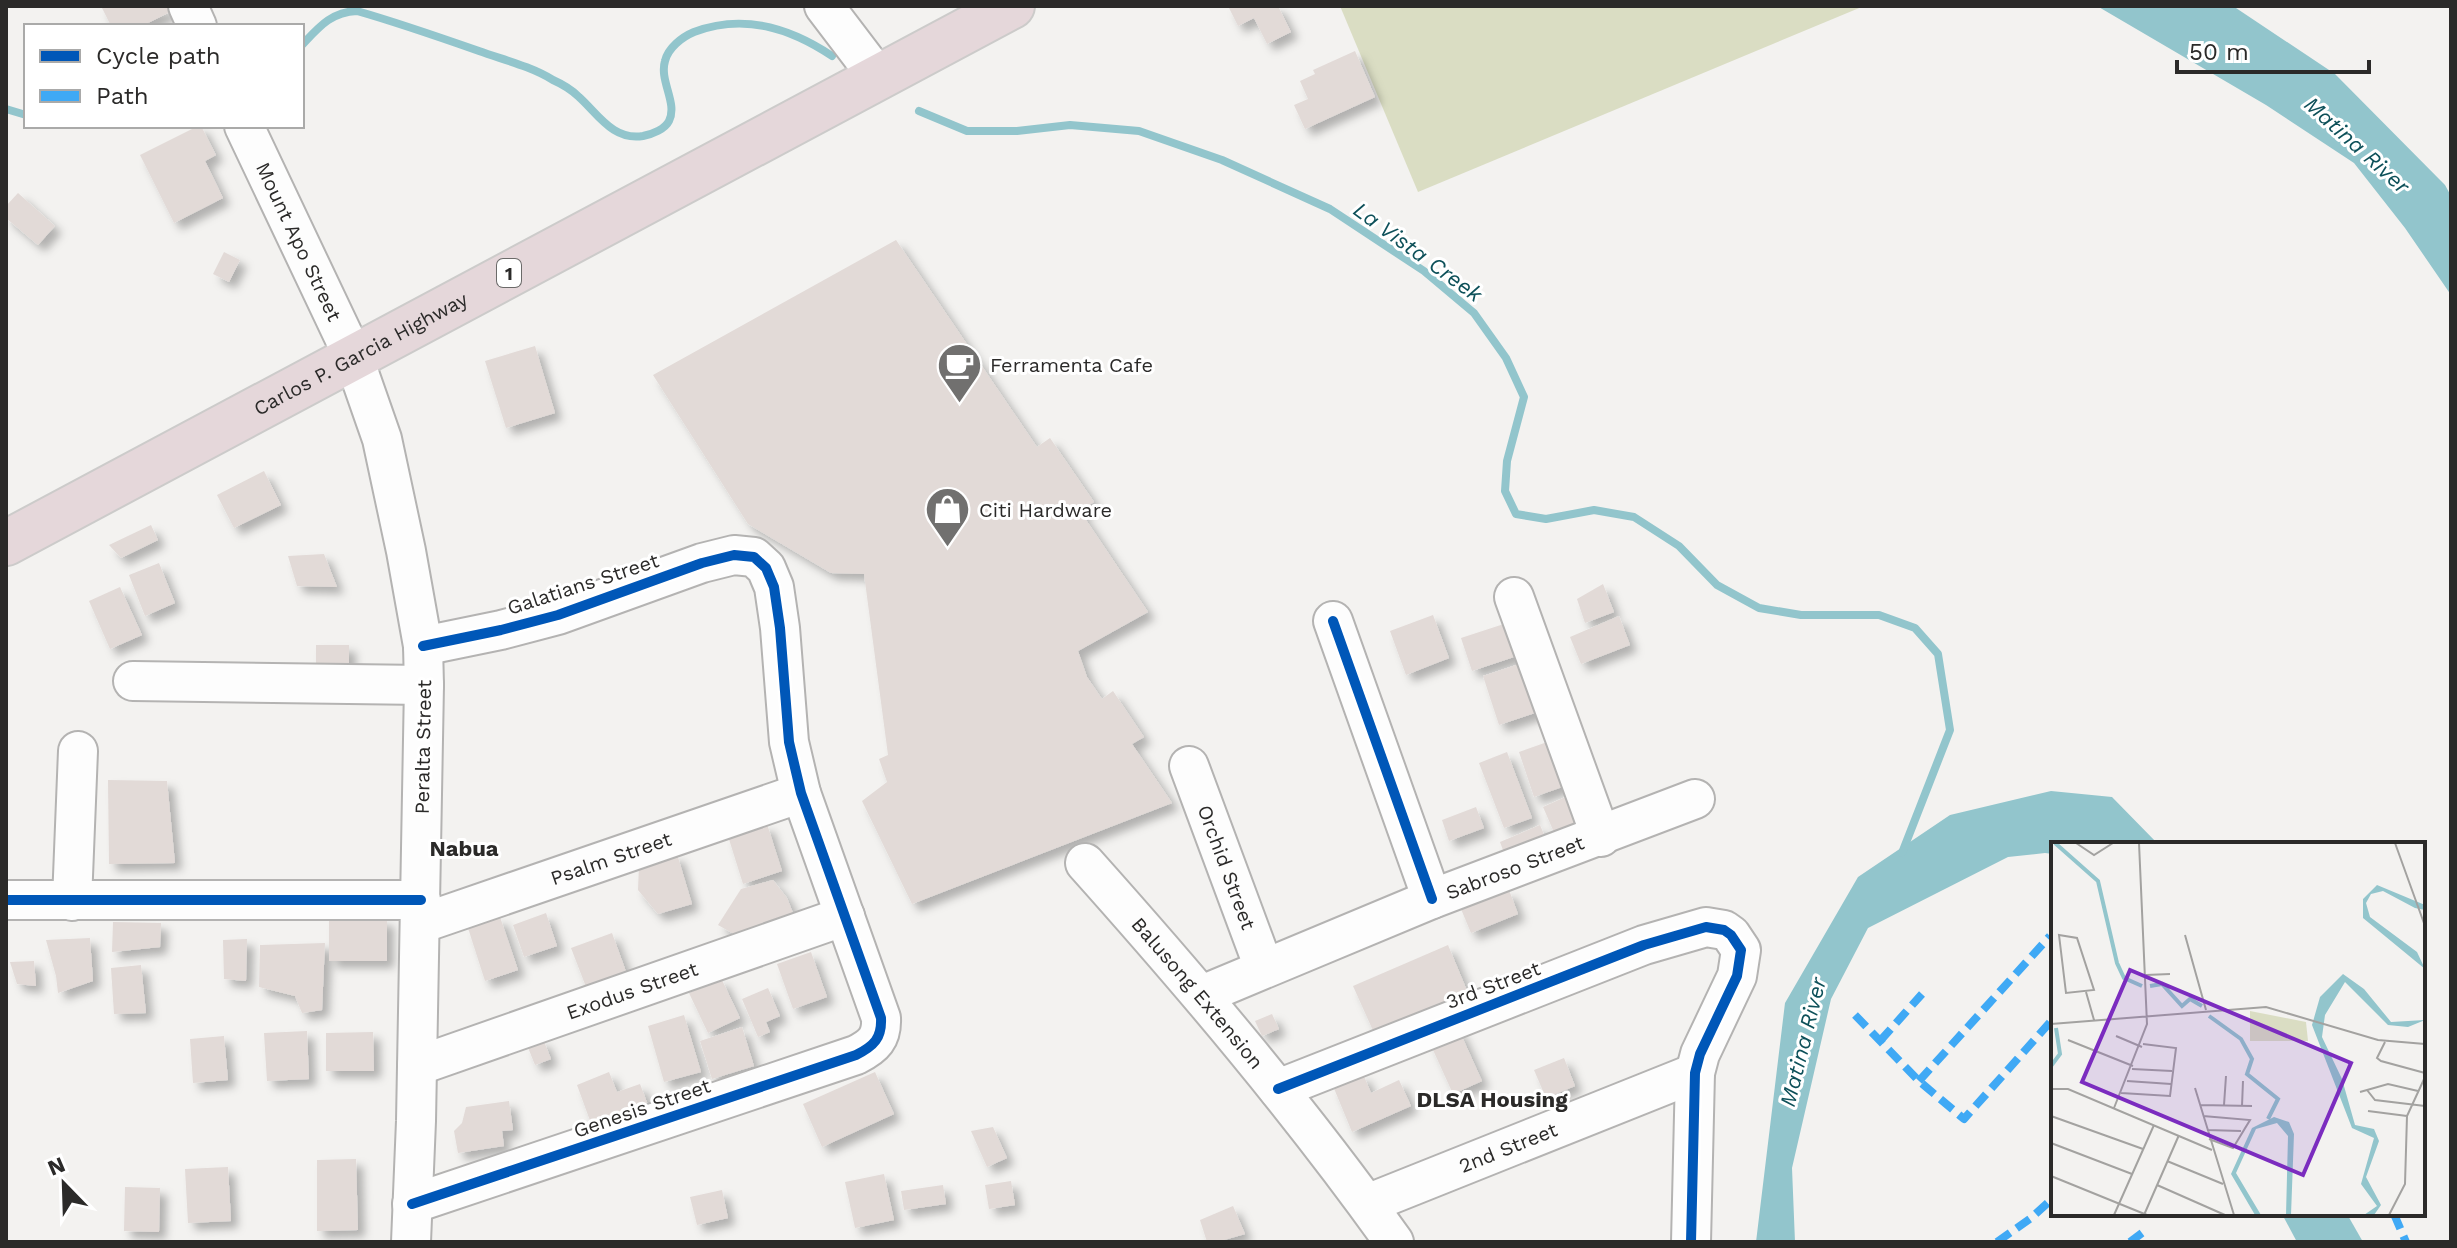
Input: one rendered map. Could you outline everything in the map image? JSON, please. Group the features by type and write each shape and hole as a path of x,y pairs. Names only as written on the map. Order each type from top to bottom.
{"highway":[{"name":"Carlos P. Garcia Highway","path":"6,543 1012,6"}],"street":[{"path":"824,6 878,77"},
{"name":"Mount Apo Street","path":"245,128 353,356"},
{"name":"Peralta Street","path":"353,356 382,439 423,646 417,1066 411,1242"},
{"name":"Galatians Street","path":"423,646 558,615 702,563 734,555 754,557 766,568 774,587 789,742 801,793"},
{"path":"1514,597 1601,837"},
{"path":"1333,621 1432,899"},
{"path":"133,681 424,685"},
{"path":"72,901 78,751"},
{"name":"Orchid Street","path":"1189,766 1264,968"},
{"path":"801,793 845,916"},
{"name":"Psalm Street","path":"6,900 420,912 801,793"},
{"name":"Sabroso Street","path":"1202,995 1432,899 1695,799"},
{"name":"Balusong Extension","path":"1085,863 1202,995 1394,1242"},
{"name":"Genesis Street","path":"412,1204 856,1055 872,1047 882,1030 881,1018 845,916"},
{"name":"Exodus Street","path":"417,1066 845,916"},
{"name":"3rd Street","path":"1278,1089 1644,945 1706,927 1724,930 1737,942 1741,959 1737,976 1700,1054 1695,1073"},
{"path":"1691,1242 1695,1073"},
{"name":"2nd Street","path":"1367,1204 1695,1073"}],"green space":[{"path":"1340,6 1864,6 1418,192"}],"water":[{"name":"Matina River","path":"2097,6 2233,6 2335,74 2445,185 2451,196 2451,295 2405,228 2354,163 2266,105"},
{"name":"Matina River","path":"2051,791 2112,797 2156,842 2051,842 2051,854 2008,857 1868,928 1831,999 1792,1168 1795,1242 1756,1242 1785,1003 1858,877 1950,815"},
{"path":"2283,1216 2348,1216 2363,1242 2297,1242"}],"building":[{"path":"101,6 169,6 172,11 146,24 110,24"},
{"path":"1228,6 1278,6 1291,32 1267,44 1254,18 1238,26"},
{"path":"1355,51 1375,97 1305,129 1294,105 1308,99 1300,81 1315,74 1313,70"},
{"path":"194,128 202,128 216,155 205,161 223,198 174,223 140,155"},
{"path":"18,193 55,226 38,245 6,218 6,206"},
{"name":"Citi Hardware","path":"896,240 1037,447 1050,438 1094,502 1080,511 1148,612 1078,651 1087,677 1102,699 1113,691 1144,737 1132,744 1172,803 912,904 862,801 887,782 879,759 888,755 864,574 831,573 748,524 653,375"},
{"path":"224,252 240,260 229,282 213,274"},
{"path":"535,346 555,413 506,428 485,361"},
{"path":"264,471 281,505 234,528 217,495"},
{"path":"151,525 158,540 121,558 109,545"},
{"path":"324,554 337,587 297,586 288,556"},
{"path":"159,563 175,603 145,616 129,575"},
{"path":"1603,584 1614,612 1585,623 1577,599"},
{"path":"120,587 142,635 110,649 89,601"},
{"path":"1433,615 1449,658 1406,675 1390,631"},
{"path":"1619,616 1630,645 1581,664 1570,637"},
{"path":"1510,622 1520,655 1472,671 1461,638"},
{"path":"316,645 349,645 349,681 316,681"},
{"path":"1525,662 1541,711 1499,725 1483,676"},
{"path":"1550,741 1565,786 1534,797 1519,752"},
{"path":"1507,752 1532,818 1504,828 1479,763"},
{"path":"108,780 167,781 175,863 109,864"},
{"path":"1570,795 1587,835 1560,846 1543,807"},
{"path":"1476,807 1484,828 1449,841 1442,820"},
{"path":"767,824 782,871 743,884 728,836"},
{"path":"1540,825 1550,849 1509,866 1500,842"},
{"path":"677,854 692,904 658,914 638,890 639,865"},
{"path":"773,880 787,898 795,918 741,938 718,925 741,889"},
{"path":"1509,890 1518,914 1471,933 1461,909"},
{"path":"546,913 557,946 524,957 513,925"},
{"path":"500,917 518,970 485,981 468,928"},
{"path":"329,919 387,919 387,961 329,961"},
{"path":"113,922 161,923 160,947 112,952"},
{"path":"612,933 628,977 588,992 571,948"},
{"path":"90,938 93,981 58,993 46,940"},
{"path":"247,939 246,981 224,979 223,940"},
{"path":"325,943 322,1010 302,1013 295,996 259,987 260,945"},
{"path":"1448,945 1468,993 1375,1035 1353,986"},
{"path":"811,952 827,997 793,1009 777,964"},
{"path":"34,961 36,986 17,984 10,962"},
{"path":"141,965 146,1013 114,1014 111,968"},
{"path":"721,978 740,1018 708,1033 689,993"},
{"path":"768,988 780,1016 766,1022 770,1032 758,1037 742,999"},
{"path":"1272,1014 1279,1029 1262,1036 1255,1021"},
{"path":"684,1015 701,1072 664,1082 648,1026"},
{"path":"742,1027 754,1066 712,1079 700,1041"},
{"path":"1458,1028 1482,1081 1453,1094 1429,1041"},
{"path":"307,1031 309,1079 267,1081 264,1033"},
{"path":"373,1032 374,1071 326,1071 326,1033"},
{"path":"224,1036 228,1080 193,1083 190,1039"},
{"path":"543,1039 551,1059 535,1065 527,1045"},
{"path":"1564,1058 1575,1086 1546,1098 1534,1070"},
{"path":"609,1072 617,1092 640,1084 651,1113 592,1126 577,1085"},
{"path":"875,1072 894,1114 822,1147 803,1104"},
{"path":"1363,1074 1371,1093 1399,1080 1411,1106 1352,1132 1333,1086"},
{"path":"509,1101 513,1130 502,1131 504,1146 458,1153 454,1131 462,1123 466,1107"},
{"path":"993,1127 1007,1158 987,1167 971,1131"},
{"path":"356,1159 358,1230 317,1231 317,1160"},
{"path":"228,1167 231,1221 188,1223 185,1169"},
{"path":"884,1174 894,1220 855,1228 845,1182"},
{"path":"1011,1181 1015,1205 989,1209 985,1185"},
{"path":"943,1185 946,1204 904,1210 901,1191"},
{"path":"125,1187 160,1188 159,1232 124,1231"},
{"path":"722,1190 728,1218 697,1225 690,1197"},
{"path":"1233,1206 1245,1234 1207,1242 1200,1220"}],"waterway":[{"name":"La Vista Creek","path":"304,43 333,17 357,11 535,71 573,92 615,130 632,136 655,132 669,121 671,107 664,76 665,61 676,44 694,32 731,24 766,26 800,38 832,56"},
{"name":"La Vista Creek","path":"6,109 24,114"},
{"name":"La Vista Creek","path":"919,111 967,131 1017,131 1070,125 1139,131 1222,160 1330,209 1424,271 1474,313 1506,358 1524,397 1507,461 1505,491 1516,514 1546,519 1594,510 1634,517 1679,546 1717,585 1759,608 1801,615 1879,615 1915,628 1938,654 1950,730 1902,853"}],"marked path":[{"path":"1919,1081 2050,936"},
{"path":"1880,1041 1922,994"},
{"path":"1855,1015 1919,1081 1964,1119 2051,1021"},
{"path":"1997,1242 2051,1200"},
{"path":"2395,1216 2406,1242"},
{"path":"2130,1242 2142,1233"}],"cycle path":[{"path":"412,1204 856,1055 876,1041 881,1025 801,793 789,742 774,587 766,568 754,557 734,555 702,563 558,615 423,646"},
{"path":"1333,621 1432,899"},
{"path":"6,900 421,900"},
{"path":"1278,1089 1644,945 1706,927 1724,930 1741,950 1737,976 1700,1054 1695,1073 1691,1242"}],"place":[{"name":"Ferramenta Cafe","path":"959,404"},
{"name":"Citi Hardware","path":"948,549"}],"district":[{"name":"Nabua","path":"464,848"},
{"name":"DLSA Housing","path":"1492,1099"}]}
